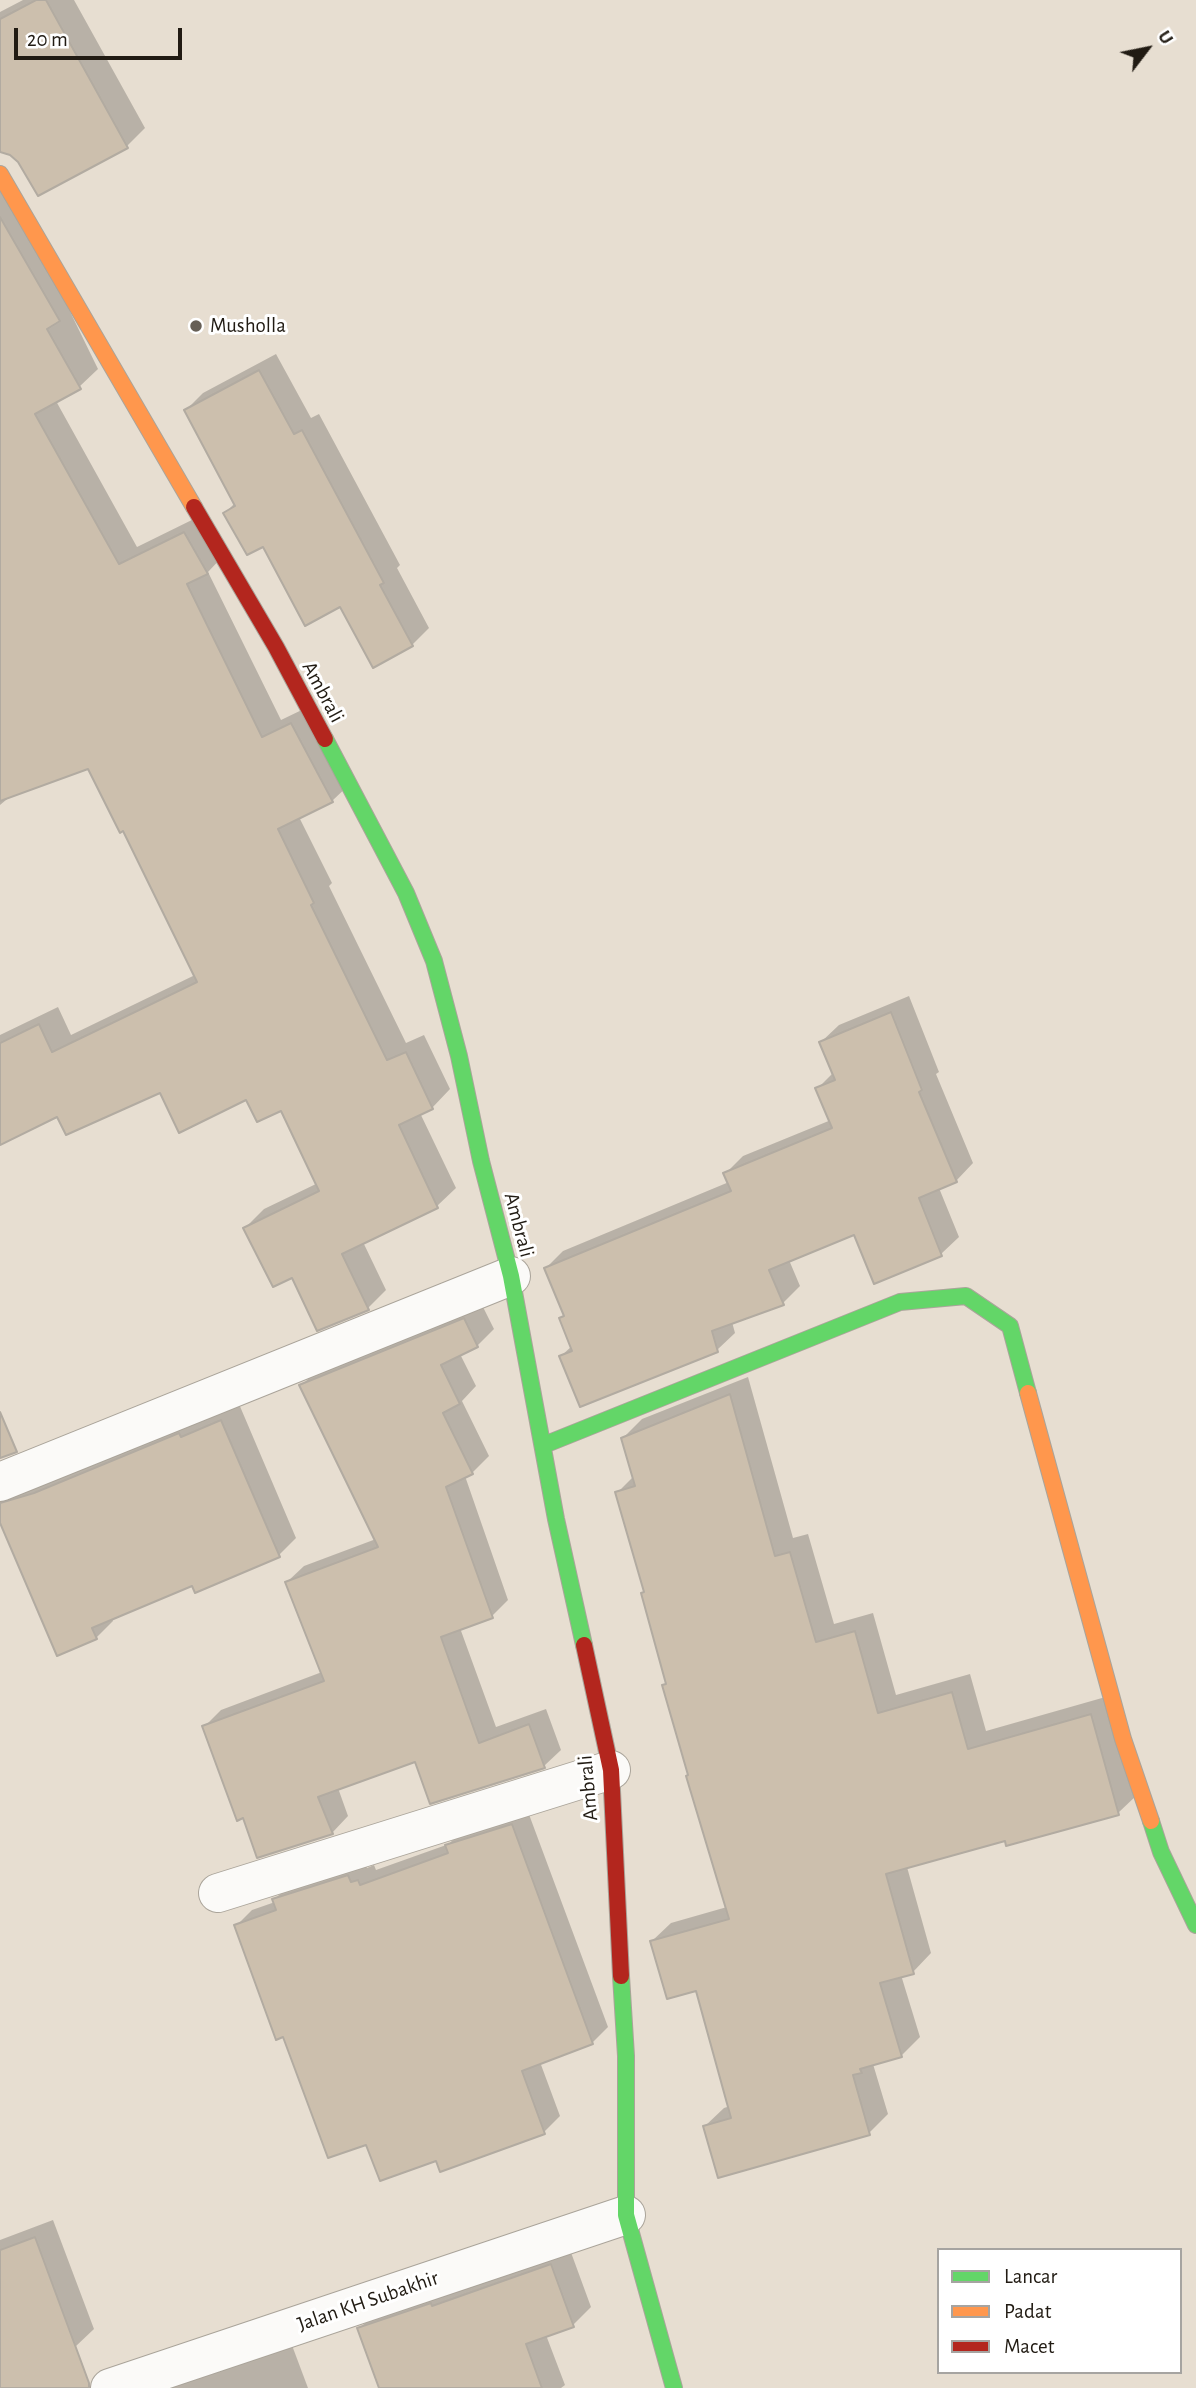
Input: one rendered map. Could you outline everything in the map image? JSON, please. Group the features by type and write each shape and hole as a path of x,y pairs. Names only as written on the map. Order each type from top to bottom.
{"street":[{"name":"Ambrali","path":"0,174 276,646 406,893 434,961 511,1276 556,1519 611,1770 626,2056 626,2215 674,2388"},
{"path":"0,1482 511,1276"},
{"path":"544,1445 900,1302 966,1296 1010,1326 1123,1739 1161,1852 1196,1925"},
{"path":"218,1893 611,1770"},
{"name":"Jalan KH Subakhir","path":"110,2388 626,2215"}],"building":[{"path":"36,0 46,0 128,148 38,196 18,162 10,155 0,152 0,19"},
{"path":"0,217 60,321 47,329 81,389 35,414 119,564 184,532 208,574 187,584 262,737 291,723 333,802 278,829 314,903 311,905 387,1060 406,1052 433,1109 399,1125 438,1208 342,1254 369,1310 317,1331 292,1278 273,1287 243,1228 319,1191 281,1111 257,1122 246,1100 179,1133 160,1093 66,1135 57,1117 0,1145 0,1043 39,1024 52,1052 197,982 123,831 120,833 88,769 0,801"},
{"path":"259,370 294,434 302,430 384,583 380,585 413,646 373,668 340,607 305,626 263,547 247,555 223,513 235,506 184,410"},
{"path":"891,1012 922,1090 919,1092 957,1182 919,1198 942,1256 874,1284 854,1235 769,1270 784,1305 712,1331 718,1352 580,1407 559,1356 572,1351 559,1318 564,1316 544,1268 731,1191 723,1173 832,1128 815,1088 835,1080 819,1042"},
{"path":"464,1318 478,1347 441,1365 460,1404 443,1413 473,1474 446,1487 493,1618 441,1637 479,1743 529,1724 545,1768 430,1804 415,1762 318,1797 333,1834 257,1858 243,1818 237,1821 202,1726 324,1681 285,1582 378,1547 299,1385"},
{"path":"730,1394 775,1556 790,1552 816,1642 855,1631 878,1713 952,1692 968,1749 1091,1714 1119,1815 1006,1846 1005,1841 886,1874 914,1974 880,1983 902,2057 860,2069 862,2073 853,2075 870,2135 718,2178 703,2126 731,2118 696,1991 667,1999 650,1941 729,1919 686,1776 688,1775 662,1685 666,1684 641,1593 644,1592 615,1492 635,1486 621,1438"},
{"path":"0,1412 17,1452 0,1458"},
{"path":"221,1420 280,1557 195,1593 192,1586 92,1628 97,1639 57,1656 0,1523 0,1503 34,1493 179,1433 181,1437"},
{"path":"512,1824 593,2044 522,2071 545,2134 440,2172 436,2161 380,2181 366,2145 328,2158 283,2037 276,2040 234,1925 276,1910 272,1899 348,1875 351,1882 358,1880 360,1885 448,1853 445,1845"},
{"path":"35,2237 89,2388 0,2388 0,2250"},
{"path":"551,2264 574,2327 526,2344 542,2388 379,2388 357,2328 431,2303 432,2306"}],"traffic: fast":[{"path":"325,739 406,893 434,961 511,1276 556,1519 584,1645"},
{"path":"544,1445 900,1302 966,1296 1010,1326 1028,1393"},
{"path":"1151,1821 1161,1852 1196,1925"},
{"path":"621,1976 626,2056 626,2215 674,2388"}],"traffic: slow":[{"path":"0,174 194,507"},
{"path":"1028,1393 1123,1739 1151,1821"}],"traffic: jam":[{"path":"194,507 276,647 325,739"},
{"path":"584,1645 611,1770 621,1976"}],"place":[{"name":"Musholla","path":"196,326"}]}
